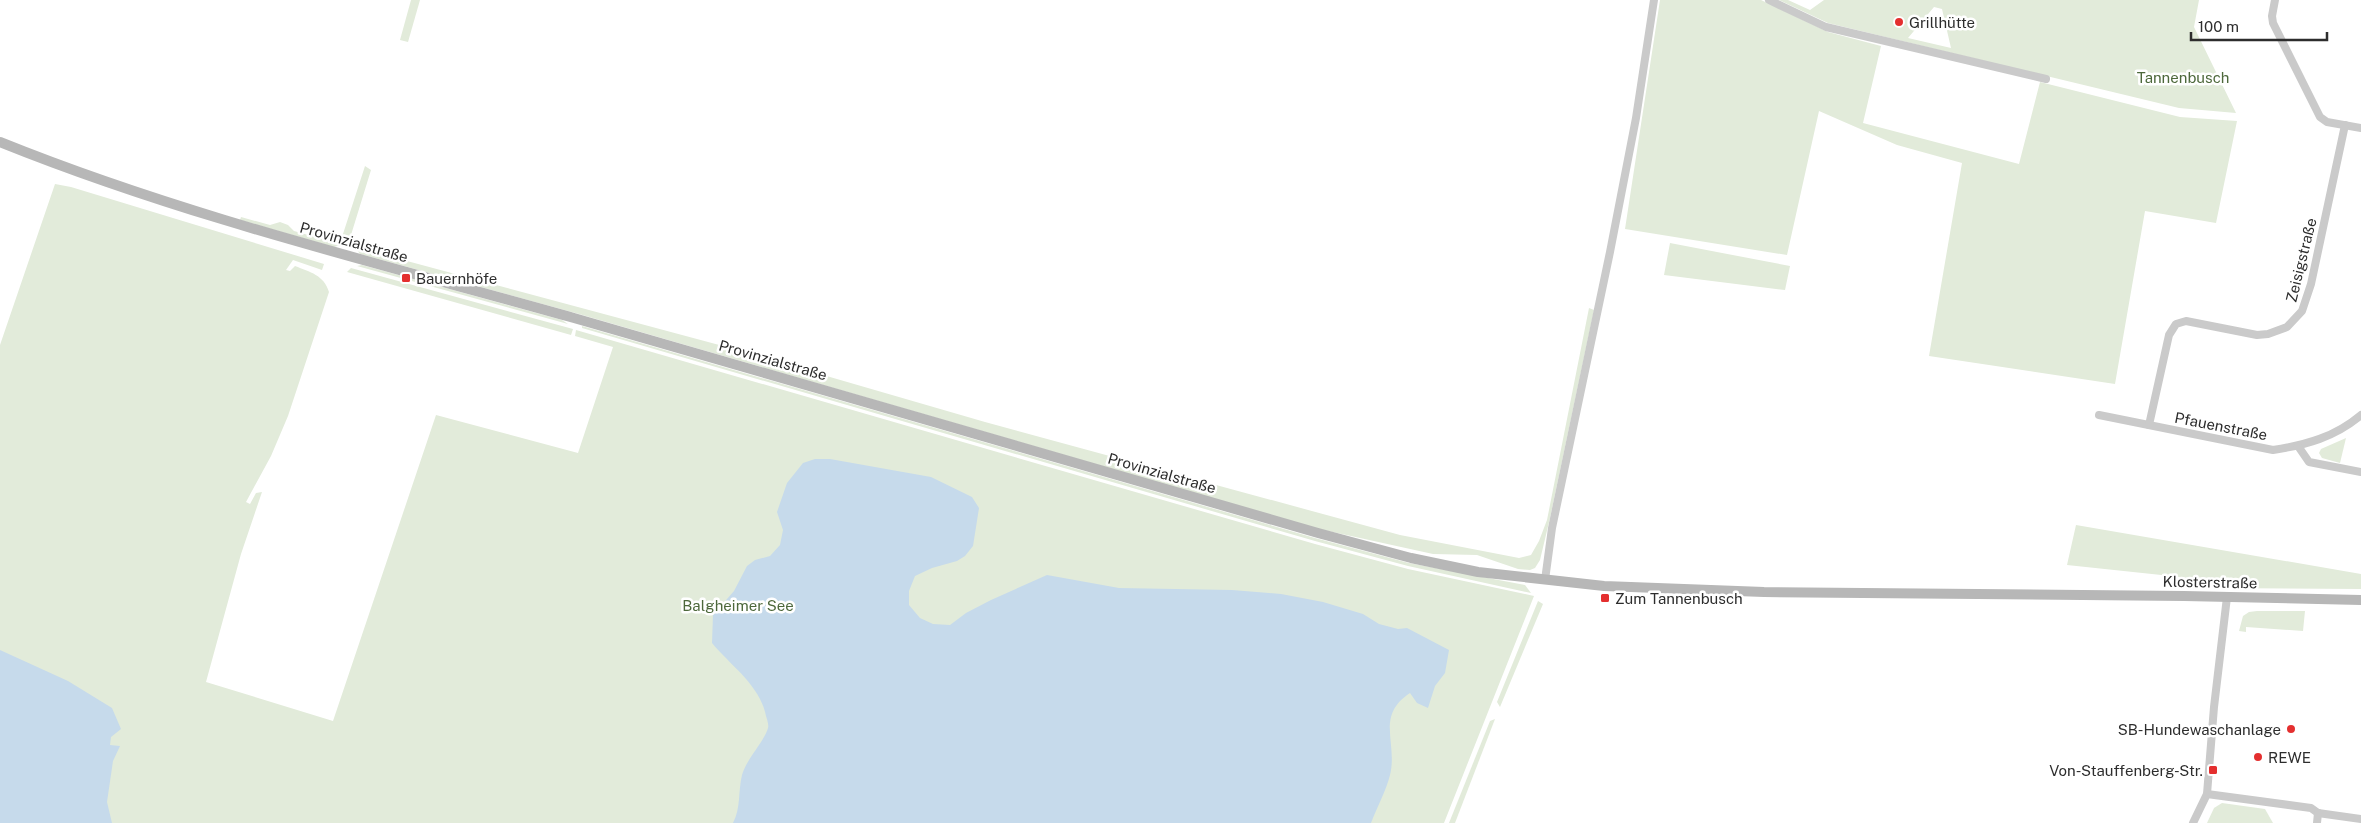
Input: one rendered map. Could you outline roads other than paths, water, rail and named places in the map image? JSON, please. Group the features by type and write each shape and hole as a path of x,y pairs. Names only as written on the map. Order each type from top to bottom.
{"main road":[{"name":"Provinzialstraße","path":"0,142 66,168 229,222 577,319 1238,511 1410,558 1478,572 1604,586 1710,590 2058,595"},
{"name":"Klosterstraße","path":"2058,595 2361,600"}],"street":[{"path":"1545,580 1552,528 1636,118 1654,0"},
{"path":"1769,0 1826,27 2046,79"},
{"path":"2275,0 2272,16 2273,23 2320,117 2327,122 2361,128"},
{"name":"Zeisigstraße","path":"2148,425 2168,335 2176,324 2186,321 2256,335 2268,334 2287,327 2302,312 2311,284 2345,125"},
{"name":"Pfauenstraße","path":"2099,415 2273,450 2298,446 2338,432 2361,415"},
{"path":"2298,446 2309,462 2361,472"},
{"path":"2193,823 2207,794 2214,707 2227,597"},
{"path":"2207,794 2311,808 2318,813 2361,819"},
{"path":"2317,823 2318,813"}],"water":[{"name":"Balgheimer See","path":"815,459 830,459 931,477 972,497 979,508 973,546 965,556 957,561 932,568 915,576 909,591 909,605 920,618 933,624 950,625 966,613 991,600 1047,575 1119,588 1232,590 1281,594 1323,602 1363,614 1379,624 1398,629 1407,628 1449,650 1445,673 1435,686 1428,708 1417,703 1410,693 1399,702 1393,711 1390,721 1392,763 1390,775 1371,823 733,823 736,817 744,769 766,733 768,725 763,705 758,695 744,676 712,643 713,615 734,591 747,566 755,560 770,556 780,545 783,530 777,512 787,483 803,463"},
{"path":"0,650 68,681 112,708 121,729 111,737 110,745 120,746 113,761 107,802 112,823 0,823"}],"place":[{"name":"Grillhütte","path":"1899,22"},
{"name":"Bauernhöfe","path":"406,278"},
{"name":"Zum Tannenbusch","path":"1605,598"},
{"name":"SB-Hundewaschanlage","path":"2291,729"},
{"name":"REWE","path":"2258,757"},
{"name":"Von-Stauffenberg-Str.","path":"2213,770"}],"park label":[{"name":"Tannenbusch","path":"2183,77"}]}
